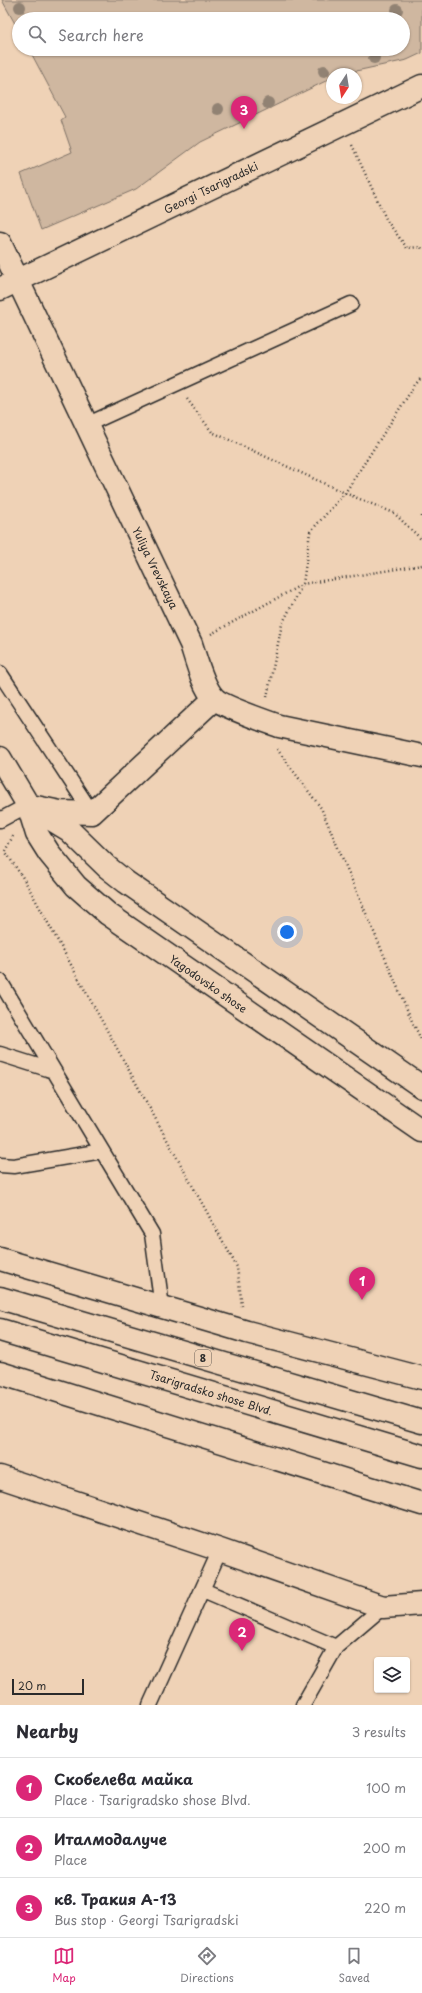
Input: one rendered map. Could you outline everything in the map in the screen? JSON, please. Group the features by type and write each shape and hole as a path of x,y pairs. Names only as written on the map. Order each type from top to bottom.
{"street":[{"name":"Georgi Tsarigradski","path":"9,285 422,86"},
{"name":"Yuliya Vrevskaya","path":"0,243 9,285 86,425 191,644 206,685 214,699"},
{"path":"28,805 60,812 92,813 214,699 262,721 422,756"},
{"name":"Yagodovsko shose","path":"0,758 28,805 37,834 49,853 76,886 108,914 422,1131"},
{"name":"Yagodovsko shose","path":"28,805 69,830 107,867 126,882 422,1087"},
{"path":"0,1259 247,1332 422,1378"},
{"name":"8","path":"0,1298 414,1420"},
{"name":"Tsarigradsko shose Blvd.","path":"0,1330 422,1456"},
{"path":"0,1373 422,1504"},
{"path":"0,1477 220,1550 383,1607 422,1604"}],"lane":[{"path":"86,425 351,304"},
{"path":"0,673 92,813"},
{"path":"0,820 28,805"},
{"path":"0,981 152,1234 162,1307"},
{"path":"0,1054 54,1071"},
{"path":"0,1165 14,1166 102,1151"},
{"path":"150,1705 220,1550"},
{"path":"202,1590 336,1647"},
{"path":"303,1705 336,1647 383,1607"}],"path":[{"path":"326,133 353,145 387,222 407,248 422,247"},
{"path":"422,377 415,385 345,493 310,532 302,584 282,624 262,721 263,732 321,808 412,1021 422,1041"},
{"path":"179,382 189,402 212,432 345,493 394,513 422,540"},
{"path":"191,644 302,584 422,565"},
{"path":"28,805 5,851 25,881 237,1267 247,1332"}],"shaded area":[{"path":"2,0 422,0 422,53 407,60 362,70 362,68 326,68 326,81 200,142 136,189 41,230 21,174 72,152 61,120 65,117 33,56 410,56 410,12 12,12 12,18"}],"place":[{"name":"кв. Тракия А-13","path":"244,129"},
{"name":"Скобелева майка","path":"362,1300"},
{"name":"Италмодалуче","path":"242,1651"}]}
